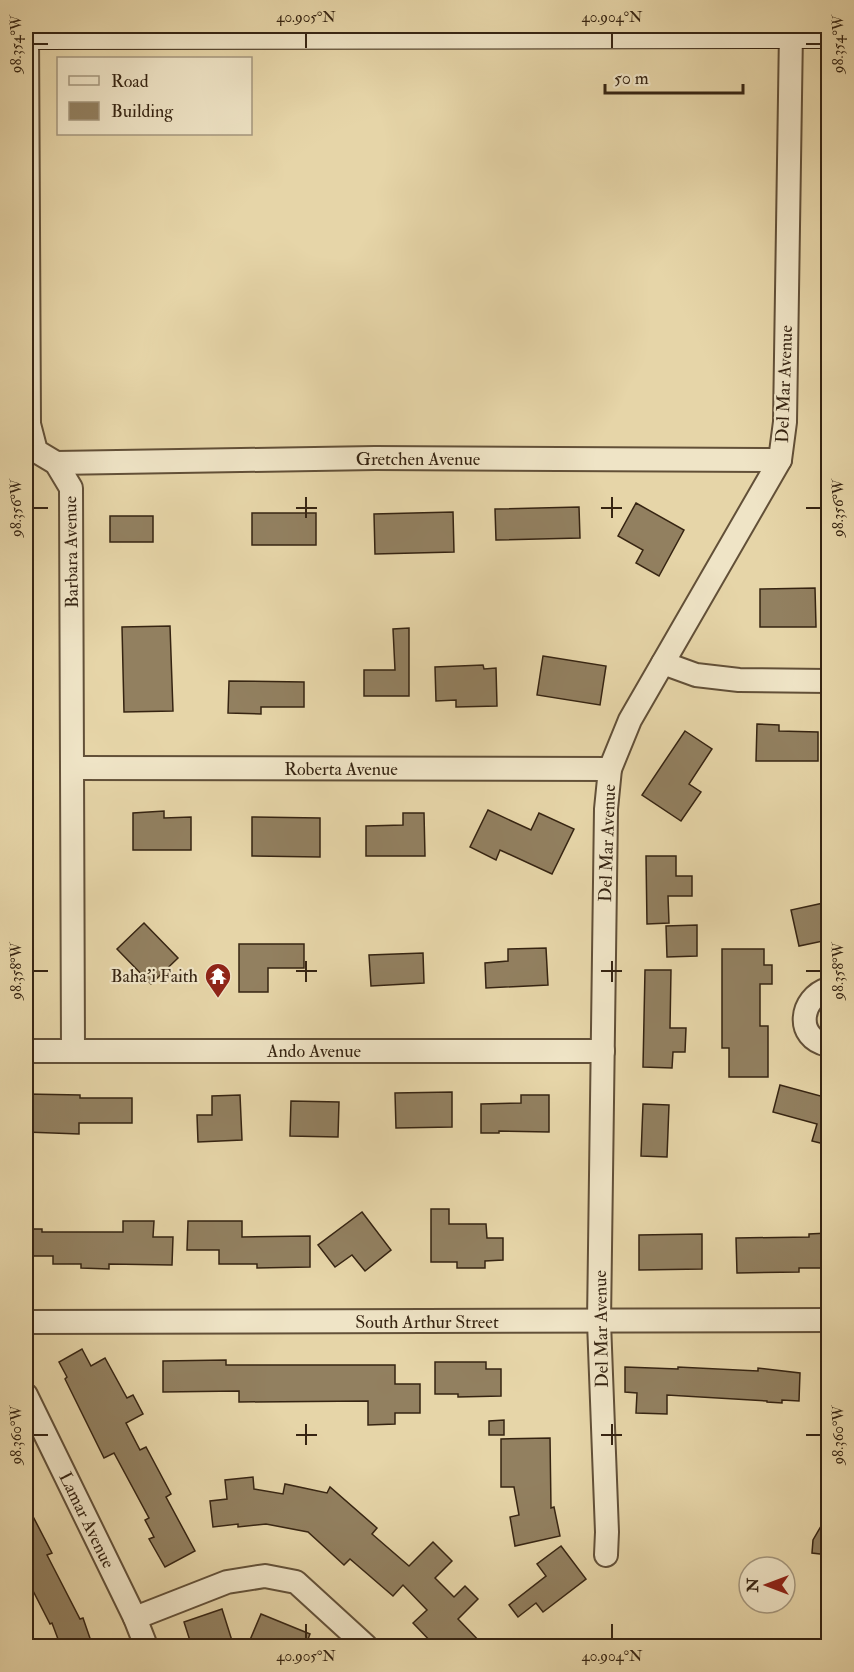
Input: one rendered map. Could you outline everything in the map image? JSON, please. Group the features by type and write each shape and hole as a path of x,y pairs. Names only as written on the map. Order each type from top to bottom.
{"main road":[{"path":"26,33 162,29 828,32"}],"street":[{"name":"Del Mar Avenue","path":"606,1554 608,1533 600,1322 606,809 610,769 630,720 780,460 785,422 791,32"},
{"name":"Barbara Avenue","path":"26,33 29,424 36,451 56,464 71,488 73,1050"},
{"name":"Gretchen Avenue","path":"56,464 375,458 780,460"},
{"path":"663,663 696,675 739,680 828,681"},
{"name":"Roberta Avenue","path":"72,768 610,769"},
{"path":"828,988 818,992 810,1003 804,1018 806,1032 818,1043 828,1045"},
{"name":"Ando Avenue","path":"26,1052 73,1050 603,1051"},
{"name":"South Arthur Street","path":"26,1322 828,1320"},
{"name":"Lamar Avenue","path":"26,1395 135,1618 146,1647"},
{"path":"135,1618 227,1582 265,1576 297,1582 366,1647"}],"building":[{"path":"636,503 684,530 659,576 636,563 643,550 618,536"},
{"path":"579,507 580,538 496,540 495,509"},
{"path":"453,512 454,552 375,554 374,514"},
{"path":"252,513 316,513 316,545 252,545"},
{"path":"110,516 153,516 153,542 110,542"},
{"path":"815,588 816,627 760,627 760,589"},
{"path":"170,626 173,711 124,712 122,627"},
{"path":"409,628 409,696 364,696 364,670 395,670 393,629"},
{"path":"543,656 606,666 600,705 537,695"},
{"path":"483,665 484,669 496,668 497,706 456,707 456,700 436,701 435,667"},
{"path":"229,681 304,682 304,707 261,707 261,714 228,713"},
{"path":"757,724 779,725 779,731 818,732 818,761 756,761"},
{"path":"685,731 712,749 689,784 701,792 681,821 642,795"},
{"path":"488,810 531,830 539,813 574,829 552,874 500,850 496,860 470,847"},
{"path":"164,811 164,818 191,817 191,850 133,850 133,813"},
{"path":"403,813 424,813 425,856 366,856 366,826 403,825"},
{"path":"252,817 320,818 320,857 252,856"},
{"path":"646,856 676,856 676,876 692,876 692,896 668,896 669,923 647,924"},
{"path":"828,902 828,940 799,946 791,910"},
{"path":"144,923 178,958 151,984 117,949"},
{"path":"697,925 697,956 667,957 666,926"},
{"path":"239,944 304,944 304,968 268,968 268,992 239,992"},
{"path":"546,948 548,985 486,988 485,963 508,961 508,949"},
{"path":"722,949 764,949 764,965 772,965 772,984 760,984 760,1026 768,1026 768,1077 729,1077 729,1048 722,1048"},
{"path":"423,953 424,983 371,986 369,955"},
{"path":"645,970 671,970 670,1028 686,1028 685,1052 673,1052 672,1068 643,1067"},
{"path":"780,1085 828,1098 828,1145 812,1141 817,1124 773,1112"},
{"path":"452,1092 452,1127 396,1128 395,1093"},
{"path":"26,1094 80,1095 80,1098 132,1098 132,1123 79,1123 79,1134 26,1132"},
{"path":"240,1095 242,1140 198,1142 197,1115 212,1115 212,1096"},
{"path":"521,1095 549,1095 549,1132 481,1133 481,1104 521,1103"},
{"path":"291,1101 339,1102 338,1137 290,1136"},
{"path":"643,1104 669,1105 667,1157 641,1156"},
{"path":"431,1209 449,1209 449,1224 486,1224 487,1238 503,1238 503,1260 485,1261 485,1268 457,1268 457,1262 431,1262"},
{"path":"362,1212 391,1250 365,1271 352,1255 335,1267 318,1245"},
{"path":"123,1221 154,1221 153,1237 173,1237 172,1265 109,1264 109,1269 81,1268 81,1264 53,1264 53,1256 26,1256 26,1229 42,1229 42,1232 123,1232"},
{"path":"188,1221 242,1221 242,1237 310,1236 310,1267 257,1268 257,1264 219,1264 219,1250 187,1250"},
{"path":"828,1233 828,1268 799,1268 799,1272 737,1273 736,1238 809,1237 809,1234"},
{"path":"702,1234 702,1269 639,1270 639,1235"},
{"path":"82,1349 91,1366 105,1358 127,1398 133,1395 143,1414 126,1423 140,1450 146,1447 171,1494 166,1497 195,1551 165,1567 149,1539 154,1537 145,1520 149,1518 114,1453 104,1458 65,1379 67,1377 59,1362"},
{"path":"226,1360 226,1365 395,1365 395,1384 420,1384 420,1413 395,1413 395,1424 368,1425 368,1401 239,1402 239,1391 163,1392 163,1361"},
{"path":"435,1362 486,1362 486,1369 501,1369 501,1396 458,1397 458,1394 435,1394"},
{"path":"625,1367 758,1371 758,1368 800,1373 799,1401 782,1400 782,1403 667,1395 667,1414 636,1413 637,1393 625,1392"},
{"path":"504,1420 504,1435 489,1435 489,1421"},
{"path":"550,1438 551,1508 554,1507 560,1536 515,1546 510,1517 519,1515 514,1487 501,1487 501,1439"},
{"path":"253,1477 254,1489 283,1494 285,1484 327,1493 330,1487 377,1528 372,1534 409,1566 433,1542 452,1561 435,1578 454,1597 465,1586 478,1599 458,1619 485,1647 436,1647 413,1623 427,1610 403,1585 393,1596 350,1559 344,1565 308,1532 266,1524 213,1527 210,1501 227,1499 225,1480"},
{"path":"26,1503 52,1553 47,1555 80,1619 83,1618 93,1647 61,1647 52,1623 50,1624 26,1581"},
{"path":"828,1514 828,1555 812,1553 813,1540"},
{"path":"561,1546 586,1579 543,1612 536,1603 518,1617 509,1605 546,1576 537,1564"},
{"path":"222,1609 234,1647 192,1647 184,1622"},
{"path":"261,1614 310,1634 305,1647 247,1647"}],"place":[{"name":"Baha'i Faith","path":"218,999"}]}
